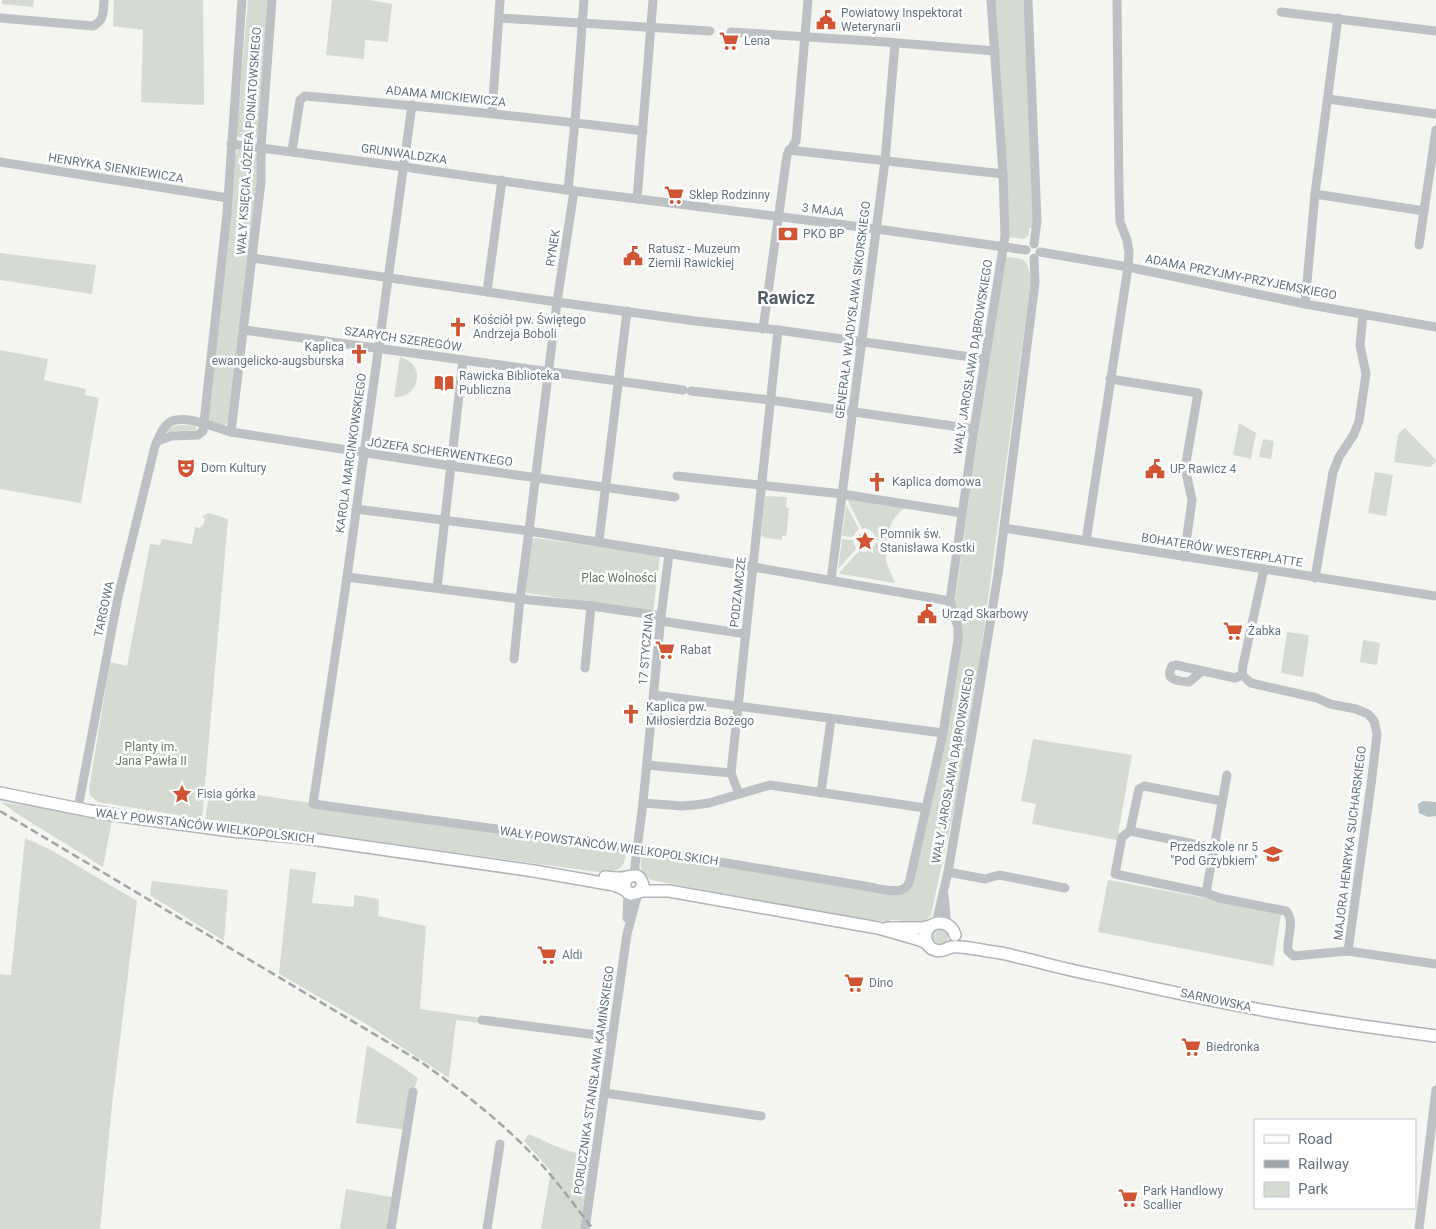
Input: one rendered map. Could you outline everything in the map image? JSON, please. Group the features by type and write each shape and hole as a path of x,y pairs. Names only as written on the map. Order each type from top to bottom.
{"main road":[{"name":"WAŁY POWSTAŃCÓW WIELKOPOLSKICH","path":"0,794 173,823 304,838 614,885 634,883"},
{"name":"WAŁY POWSTAŃCÓW WIELKOPOLSKICH","path":"452,859 522,864 607,878 669,891 878,928 928,944"},
{"name":"WAŁY POWSTAŃCÓW WIELKOPOLSKICH","path":"878,928 922,928 938,925"},
{"path":"938,925 951,927 954,935 954,940 950,947 939,952 932,949 928,944 926,934 938,925"},
{"name":"SARNOWSKA","path":"954,935 998,952"},
{"name":"SARNOWSKA","path":"950,947 998,952 1103,977 1271,1012 1436,1036"}],"street":[{"path":"0,18 93,26 102,18 104,0"},
{"name":"WAŁY KSIĘCIA JÓZEFA PONIATOWSKIEGO","path":"204,422 226,222 242,0"},
{"name":"WAŁY KSIĘCIA JÓZEFA PONIATOWSKIEGO","path":"231,432 261,182 260,147 272,0"},
{"path":"492,113 500,0"},
{"name":"RYNEK","path":"529,531 571,191 584,0"},
{"path":"571,191 637,199 653,0"},
{"path":"763,329 787,155 796,141 808,0"},
{"name":"WAŁY JAROSŁAWA DĄBROWSKIEGO","path":"903,890 907,886 913,868 943,734 958,640 958,628 950,600 1004,236 1003,174 991,0"},
{"path":"1028,0 1038,221 1034,244"},
{"path":"1086,541 1129,252 1127,240 1120,222 1118,0"},
{"path":"1280,12 1436,31"},
{"path":"499,18 710,31"},
{"path":"1305,304 1315,194 1338,18"},
{"path":"731,32 995,51"},
{"name":"GENERAŁA WŁADYSŁAWA SIKORSKIEGO","path":"831,580 877,229 895,43"},
{"name":"ADAMA MICKIEWICZA","path":"292,151 300,100 303,96 492,113 642,131"},
{"path":"1328,99 1436,114"},
{"name":"KAROLA MARCINKOWSKIEGO","path":"314,804 412,105"},
{"path":"1419,245 1436,130"},
{"name":"GRUNWALDZKA","path":"232,144 403,166 571,191"},
{"path":"789,150 1003,174"},
{"name":"HENRYKA SIENKIEWICZA","path":"0,162 228,198"},
{"path":"487,292 502,180"},
{"path":"1315,194 1424,211"},
{"name":"3 MAJA","path":"637,199 1026,250"},
{"path":"1034,244 1040,247 1037,255 1028,256 1026,250 1028,245 1034,244"},
{"name":"WAŁY JAROSŁAWA DĄBROWSKIEGO","path":"938,925 998,574 1037,255"},
{"name":"ADAMA PRZYJMY-PRZYJEMSKIEGO","path":"1037,255 1128,267 1305,304 1436,327"},
{"path":"252,258 627,312 778,330 985,360"},
{"path":"598,541 627,312"},
{"path":"1315,578 1333,472 1339,457 1358,426 1366,374 1360,345 1363,314"},
{"name":"SZARYCH SZEREGÓW","path":"244,330 974,429"},
{"name":"PODZAMCZE","path":"730,773 778,330"},
{"path":"437,588 462,360"},
{"path":"1110,378 1198,393 1185,468 1192,500 1184,556"},
{"name":"TARGOWA","path":"78,808 118,597 155,446 161,432 170,422 179,420 204,422"},
{"path":"157,441 172,436 198,435 203,431 204,422"},
{"name":"JÓZEFA SCHERWENTKEGO","path":"204,422 231,432 451,466 675,497"},
{"path":"677,476 842,494 962,513"},
{"path":"356,508 598,541 950,600"},
{"name":"BOHATERÓW WESTERPLATTE","path":"1004,528 1436,596"},
{"path":"514,659 529,531"},
{"name":"17 STYCZNIA","path":"634,883 669,554"},
{"path":"1202,671 1234,678 1242,675 1264,569"},
{"path":"347,577 591,606 746,634"},
{"path":"586,668 591,606"},
{"name":"MAJORA HENRYKA SUCHARSKIEGO","path":"1242,675 1251,684 1317,698 1330,704 1356,709 1368,714 1374,721 1376,734 1371,785 1348,950 1436,964"},
{"path":"654,695 943,734"},
{"path":"821,793 831,719"},
{"path":"647,765 730,773 739,794"},
{"path":"1206,893 1227,775"},
{"path":"643,803 682,806 709,803 770,785 925,808"},
{"path":"1222,802 1144,786 1139,788 1130,831 1122,837 1114,874 1286,912 1290,918 1288,947 1289,953 1292,955 1299,956 1348,950"},
{"name":"WAŁY POWSTAŃCÓW WIELKOPOLSKICH","path":"314,804 637,848 870,888 903,890"},
{"path":"1130,831 1214,848"},
{"path":"948,872 985,879 999,875 1065,888"},
{"name":"PORUCZNIKA STANISŁAWA KAMIŃSKIEGO","path":"586,1229 628,934 627,910 634,883"},
{"path":"482,1020 612,1037"},
{"path":"1419,1229 1436,1090"},
{"path":"391,1229 413,1092"},
{"path":"605,1093 760,1116"},
{"path":"487,1229 500,1144"}],"green space":[{"path":"2,0 34,0 33,7 2,4"},
{"path":"114,0 203,0 204,105 141,102 143,30 113,26"},
{"path":"248,0 268,0 257,138 236,137"},
{"path":"332,0 369,0 392,4 388,42 365,40 364,59 326,55"},
{"path":"994,0 1023,0 1033,228 1029,228 1029,235 1024,239 1007,237"},
{"path":"238,150 251,151 257,156 256,196 231,418 227,424 223,425 210,421 208,415 234,158"},
{"path":"0,253 96,265 92,294 0,280"},
{"path":"1004,257 1024,260 1031,279 977,681 955,805 931,915 923,920 912,922 890,920 889,922 836,915 651,880 644,874 641,868 642,852 904,893 961,641 955,602"},
{"path":"0,350 48,359 44,380 86,389 85,395 99,398 81,503 0,489"},
{"path":"400,357 408,360 414,366 417,380 410,392 403,396 394,397"},
{"path":"1239,423 1256,433 1251,459 1233,455"},
{"path":"181,425 196,426 196,430 166,432 171,427"},
{"path":"1405,428 1436,460 1430,467 1394,462 1398,434"},
{"path":"1263,439 1274,441 1271,459 1259,457"},
{"path":"1375,472 1393,475 1386,516 1368,513"},
{"path":"765,496 787,497 786,507 789,508 787,530 786,536 782,536 782,540 761,536"},
{"path":"847,499 907,507 893,521 886,541 876,540 872,531 862,529"},
{"path":"846,505 859,529 853,537 842,536"},
{"name":"Planty im. Jana Pawła II","path":"209,513 228,519 202,819 98,802 90,795 89,789 110,662 127,666 150,544 160,545 162,539 192,544 195,527 199,528 204,524 205,519 202,516"},
{"path":"861,533 867,533 871,540 867,547 861,547 857,543 857,537"},
{"name":"Plac Wolności","path":"532,539 660,555 653,612 527,593 525,591"},
{"path":"842,539 853,540 856,549 838,569"},
{"path":"876,543 886,545 886,561 895,583 839,573 859,551 870,551"},
{"path":"1287,632 1309,635 1303,677 1281,673"},
{"path":"1363,640 1380,643 1377,665 1360,662"},
{"path":"1033,739 1132,755 1117,840 1032,824 1036,804 1021,801"},
{"name":"Planty im. Jana Pawła II","path":"210,788 627,850 626,858 619,868 612,871 612,874 314,833 205,821"},
{"path":"1,802 74,813 113,815 103,867 16,813"},
{"path":"25,838 51,850 137,901 112,1105 100,1229 0,1229 0,974 11,975"},
{"path":"290,869 316,872 312,903 354,907 354,895 379,899 378,916 426,926 420,1009 482,1018 481,1023 456,1020 449,1078 368,1025 279,974"},
{"path":"1108,880 1281,914 1273,966 1098,932"},
{"path":"152,881 228,890 224,941 150,895"},
{"path":"935,928 943,928 948,933 946,944 935,946 930,941 930,933"},
{"path":"367,1045 418,1078 413,1092 407,1130 356,1123"},
{"path":"529,1134 570,1151 596,1156 585,1229 541,1229 551,1171 524,1141"},
{"path":"346,1189 396,1198 391,1229 340,1229"}],"shaded area":[{"path":"1423,801 1436,802 1436,816 1428,817 1419,813 1418,804"}],"railway":[{"path":"0,811 421,1062 477,1104 517,1139 547,1170 593,1229"}],"place":[{"name":"Powiatowy Inspektorat Weterynarii","path":"826,20"},
{"name":"Lena","path":"729,41"},
{"name":"Sklep Rodzinny","path":"674,195"},
{"name":"PKO BP","path":"788,234"},
{"name":"Ratusz - Muzeum Ziemii Rawickiej","path":"633,256"},
{"name":"Kościół pw. Świętego Andrzeja Boboli","path":"458,327"},
{"name":"Kaplica ewangelicko-augsburska","path":"359,354"},
{"name":"Rawicka Biblioteka Publiczna","path":"444,383"},
{"name":"Dom Kultury","path":"186,468"},
{"name":"UP Rawicz 4","path":"1155,469"},
{"name":"Kaplica domowa","path":"877,482"},
{"name":"Pomnik św. Stanisława Kostki","path":"865,541"},
{"name":"Urząd Skarbowy","path":"927,614"},
{"name":"Żabka","path":"1233,631"},
{"name":"Rabat","path":"665,650"},
{"name":"Kaplica pw. Miłosierdzia Bożego","path":"631,714"},
{"name":"Fisia górka","path":"182,794"},
{"name":"Przedszkole nr 5 \"Pod Grzybkiem\"","path":"1273,854"},
{"name":"Aldi","path":"547,955"},
{"name":"Dino","path":"854,983"},
{"name":"Biedronka","path":"1191,1047"},
{"name":"Park Handlowy Scallier","path":"1128,1198"}],"district":[{"name":"Rawicz","path":"786,298"}]}
